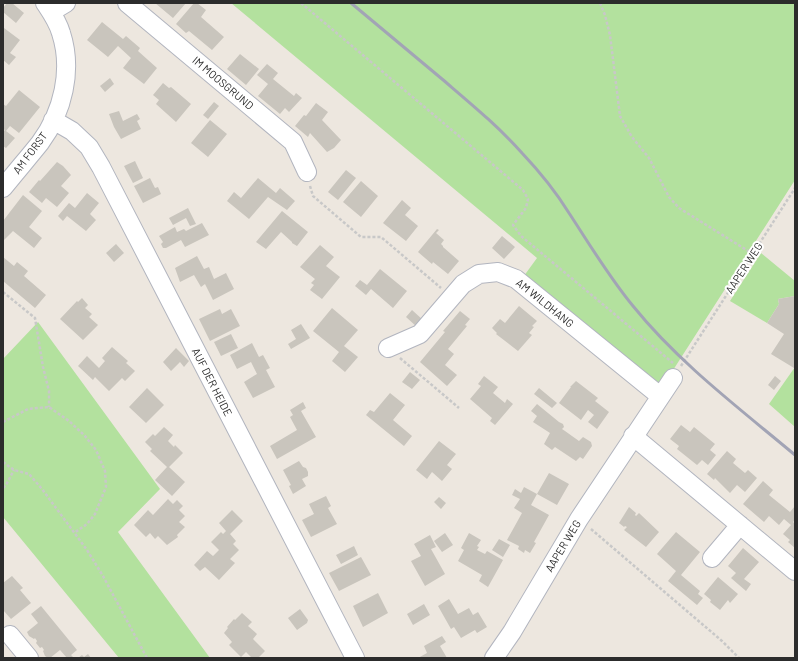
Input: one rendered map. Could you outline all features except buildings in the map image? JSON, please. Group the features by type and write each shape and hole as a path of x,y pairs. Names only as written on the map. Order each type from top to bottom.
{"street":[{"name":"IM MOOSGRUND","path":"127,3 293,142 307,172"},
{"name":"AM FORST","path":"3,188 41,142 61,102 66,82 66,54 54,6"},
{"name":"AUF DER HEIDE","path":"53,120 72,131 89,146 101,167 355,658"},
{"name":"AM WILDHANG","path":"388,348 420,334 463,284 479,274 498,272 516,279 660,396"},
{"name":"AAPER WEG","path":"494,658 517,624 579,519 676,371"},
{"path":"633,436 795,571"},
{"path":"712,558 740,525"},
{"path":"10,635 29,658"}],"path":[{"path":"300,3 523,190 528,199 526,208 513,226 522,236 676,371"},
{"path":"600,3 610,35 620,116 632,137 649,158 669,197 679,208 753,254"},
{"path":"307,172 313,196 361,236 381,237 452,297"},
{"name":"AAPER WEG","path":"676,371 795,188"},
{"path":"3,292 35,318 43,367 49,391 49,407"},
{"path":"388,348 459,408"},
{"path":"3,422 28,409 49,407 69,421 85,436 96,450 105,470 106,487 95,514 87,524 74,533"},
{"path":"3,462 14,470 29,474 42,489 87,550 103,576 147,658"},
{"path":"3,488 14,470"},
{"path":"579,519 722,641 739,658"}],"green space":[{"path":"231,3 795,3 795,180 659,392 521,280 537,258"},
{"path":"761,253 795,281 795,296 778,299 779,304 767,323 730,301"},
{"path":"38,322 160,489 118,532 210,658 119,658 3,517 3,359"},
{"path":"795,367 795,427 769,404"}],"railway":[{"path":"351,3 442,79 494,124 513,143 553,190 616,284 651,327 710,384 795,455"}]}
